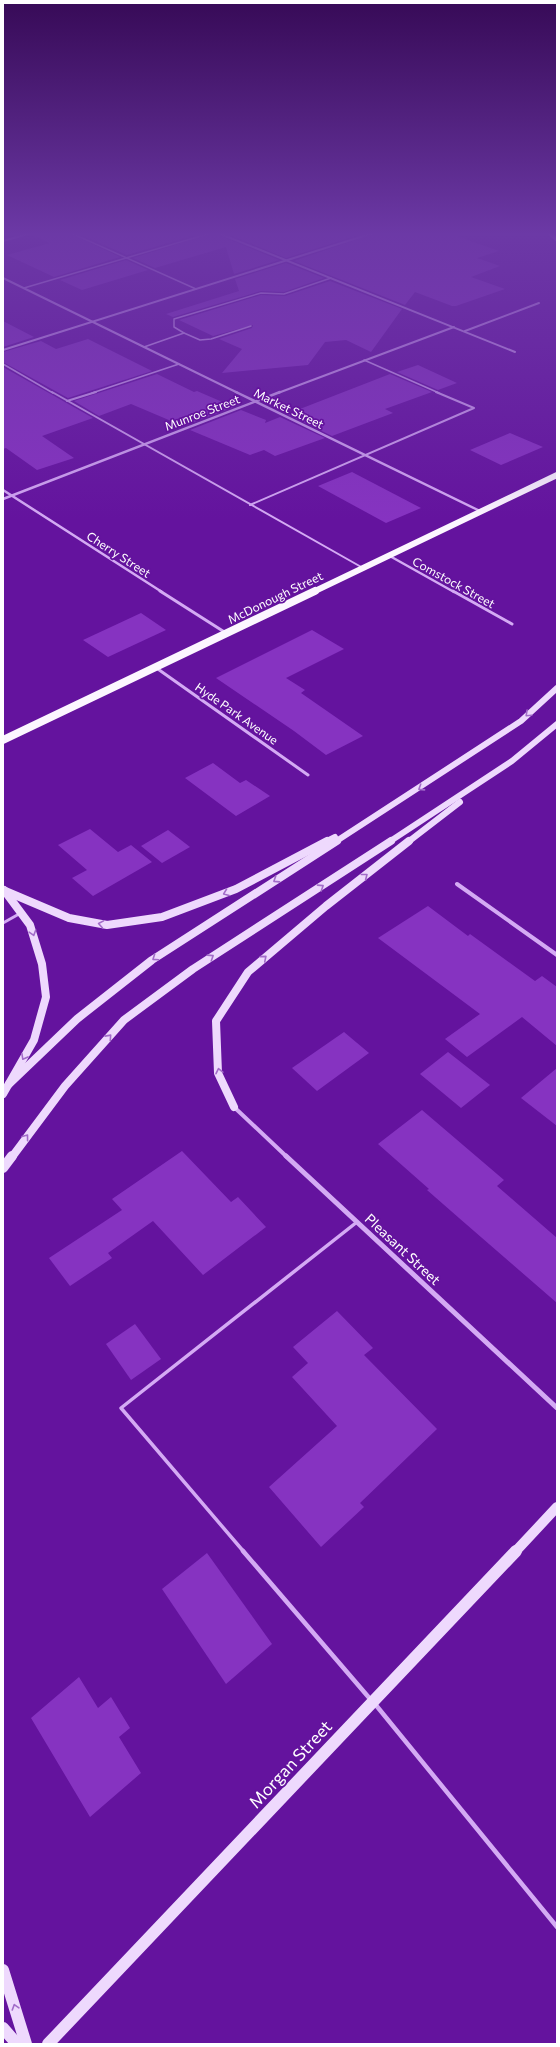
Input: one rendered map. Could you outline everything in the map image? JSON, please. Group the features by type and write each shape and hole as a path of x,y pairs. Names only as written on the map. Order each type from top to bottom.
{"main road":[{"name":"McDonough Street","path":"3,740 557,474"}],"street":[{"path":"3,350 72,329"},
{"name":"Market Street","path":"106,329 480,511"},
{"name":"Munroe Street","path":"3,499 255,401 450,329"},
{"path":"457,329 515,352"},
{"path":"465,332 474,329"},
{"name":"Cherry Street","path":"3,490 226,633"},
{"name":"Comstock Street","path":"388,555 512,624"},
{"name":"Hyde Park Avenue","path":"155,667 308,775"},
{"path":"9,1084 77,1019 152,960 385,811 521,721 557,688"},
{"path":"234,1107 218,1073 216,1021 248,972 326,906 512,761 557,724"},
{"path":"3,1168 65,1086 124,1020 193,969 410,829 512,761"},
{"path":"3,889 69,918 107,925 162,917 236,889 385,811"},
{"path":"458,884 557,955"},
{"path":"3,889 30,925 42,964 46,997 34,1040 3,1094"},
{"name":"Pleasant Street","path":"234,1107 557,1408"},
{"name":"Morgan Street","path":"48,2044 557,1508"},
{"path":"3,1970 26,2044"},
{"path":"3,2028 17,2044"}],"lane":[{"path":"177,329 200,340 211,340 244,329"},
{"path":"144,347 184,333"},
{"path":"250,505 474,408 364,360"},
{"path":"3,364 143,445 362,568"},
{"path":"67,401 179,364"},
{"path":"3,923 21,913"},
{"path":"357,1222 121,1408 373,1702 557,1928"}],"building":[{"path":"3,329 18,329 34,337 3,347"},
{"path":"197,329 240,329 213,336"},
{"path":"250,329 388,329 371,352 346,340 325,342 308,365 222,373 242,349 219,339"},
{"path":"88,339 152,371 68,398 3,362 3,352 41,341 56,349"},
{"path":"418,365 457,383 438,390 397,372"},
{"path":"3,367 93,418 42,436 74,458 37,470 6,448 3,449"},
{"path":"157,374 194,392 197,391 234,407 183,426 131,404 99,416 74,401"},
{"path":"390,374 432,392 385,409 393,413 332,436 287,414"},
{"path":"241,410 266,420 265,423 280,417 325,438 275,456 264,450 250,455 190,430"},
{"path":"510,433 543,447 501,465 470,450"},
{"path":"352,472 421,508 386,523 318,486"},
{"path":"141,613 166,630 108,657 83,640"},
{"path":"312,630 344,649 286,678 305,690 301,693 363,736 326,755 294,731 216,678"},
{"path":"213,763 240,783 246,780 270,796 236,816 185,778"},
{"path":"90,829 118,852 131,845 152,862 93,896 72,878 87,870 58,845"},
{"path":"168,830 190,847 162,863 141,846"},
{"path":"428,906 468,936 470,934 535,981 542,976 557,987 557,1046 522,1017 467,1057 445,1039 480,1014 378,938"},
{"path":"344,1032 369,1053 317,1091 292,1068"},
{"path":"448,1052 490,1085 461,1108 420,1074"},
{"path":"557,1068 557,1126 521,1098"},
{"path":"422,1110 504,1180 497,1186 557,1238 557,1303 427,1190 429,1189 378,1144"},
{"path":"182,1151 231,1202 238,1197 266,1227 203,1275 153,1221 108,1253 112,1258 70,1286 49,1258 122,1210 112,1199"},
{"path":"337,1311 373,1348 364,1355 437,1429 360,1503 364,1507 321,1547 269,1487 337,1426 292,1377 308,1363 293,1347"},
{"path":"135,1324 161,1359 131,1380 106,1344"},
{"path":"207,1553 272,1644 226,1684 162,1589"},
{"path":"79,1677 98,1708 111,1697 130,1728 119,1737 141,1773 90,1817 31,1718"}]}
